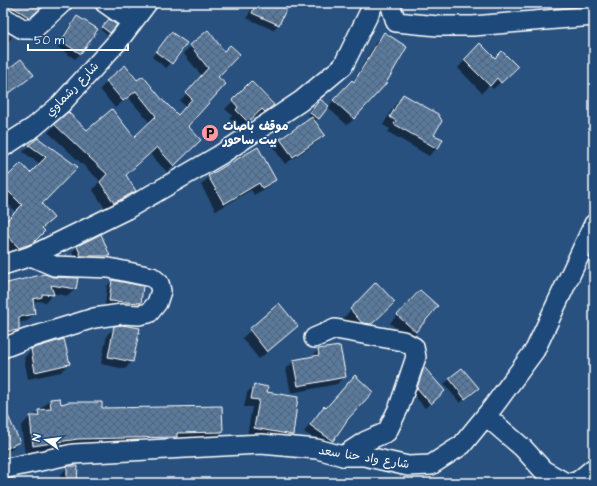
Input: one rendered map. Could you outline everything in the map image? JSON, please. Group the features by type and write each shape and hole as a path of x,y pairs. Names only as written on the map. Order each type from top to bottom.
{"street":[{"path":"3,17 23,29 34,29 62,3"},
{"path":"105,3 132,22"},
{"name":"شارع رشماوي","path":"3,147 34,127 61,104 119,40 147,3"},
{"path":"3,265 31,256 127,209 220,155 301,102 343,66 374,3"},
{"path":"390,3 396,22 438,26 473,26 594,16"},
{"name":"شارع واد حنا سعد","path":"3,469 73,454 253,444 317,449 342,456 364,456 408,466 431,465 462,445 486,416 535,350 594,224"},
{"path":"3,348 26,339 94,318 122,314 140,315 149,313 157,303 161,291 158,283 152,277 109,268 54,266 31,256"},
{"path":"314,338 335,329 403,341 414,347 416,357 401,400 387,432 366,441 342,456"},
{"path":"486,416 523,448 543,470 567,483 577,482 594,468"}],"building":[{"path":"6,3 46,3 30,18"},
{"path":"256,3 289,3 279,25 252,13"},
{"path":"77,16 98,29 81,54 61,41"},
{"path":"109,19 117,25 110,33 102,27"},
{"path":"208,30 224,51 230,45 240,54 218,77 226,84 188,126 201,140 174,166 157,147 126,175 136,191 114,203 100,182 107,174 54,124 68,112 87,130 112,109 134,137 156,116 136,91 123,101 106,81 125,65 137,80 143,76 165,103 178,115 192,99 186,93 208,68 190,45"},
{"path":"171,32 187,43 172,64 156,52"},
{"path":"384,32 407,47 385,85 354,119 333,100 352,80 354,82"},
{"path":"480,43 495,58 502,51 518,67 501,83 497,78 490,86 464,60"},
{"path":"21,59 34,75 8,94 3,88 3,73"},
{"path":"251,81 274,105 265,112 262,109 248,122 236,110 238,107 232,100"},
{"path":"403,94 438,114 442,121 434,135 443,139 438,149 394,124 396,121 390,117"},
{"path":"320,99 329,106 319,119 310,113"},
{"path":"312,117 325,135 293,157 280,139"},
{"path":"38,138 78,167 42,204 54,218 42,228 45,231 33,243 19,248 3,231 3,224 22,205 3,186 3,171 9,175 21,163 30,173 46,157 29,145"},
{"path":"258,147 276,180 262,188 259,183 224,204 208,176"},
{"path":"101,234 110,256 81,256 77,246"},
{"path":"45,274 53,277 78,278 76,289 51,285 54,295 42,294 42,297 33,299 35,314 19,317 19,330 3,332 3,308 6,308 3,284"},
{"path":"112,280 143,286 141,303 109,301"},
{"path":"376,282 395,302 372,324 362,323 350,309"},
{"path":"420,290 438,306 416,332 397,315"},
{"path":"279,303 298,326 267,352 249,329"},
{"path":"122,325 140,328 133,362 108,357 114,326"},
{"path":"64,339 70,364 35,372 31,349"},
{"path":"340,346 346,377 298,386 293,360 319,355 318,349"},
{"path":"424,367 445,391 431,404 417,388"},
{"path":"462,368 479,388 465,399 449,378"},
{"path":"355,375 373,392 348,419 333,441 310,425 324,406 326,408"},
{"path":"254,384 268,387 267,392 298,397 293,435 254,428 259,400 251,399"},
{"path":"60,398 61,404 69,402 102,402 102,408 222,406 223,432 177,433 177,437 78,439 33,446 30,416 39,416 38,410 51,409 50,399"},
{"path":"3,405 20,442 3,450"},
{"path":"67,466 78,466 77,483 67,483"}],"place":[{"name":"موقف باصات بيت ساحور","path":"210,133"}]}
